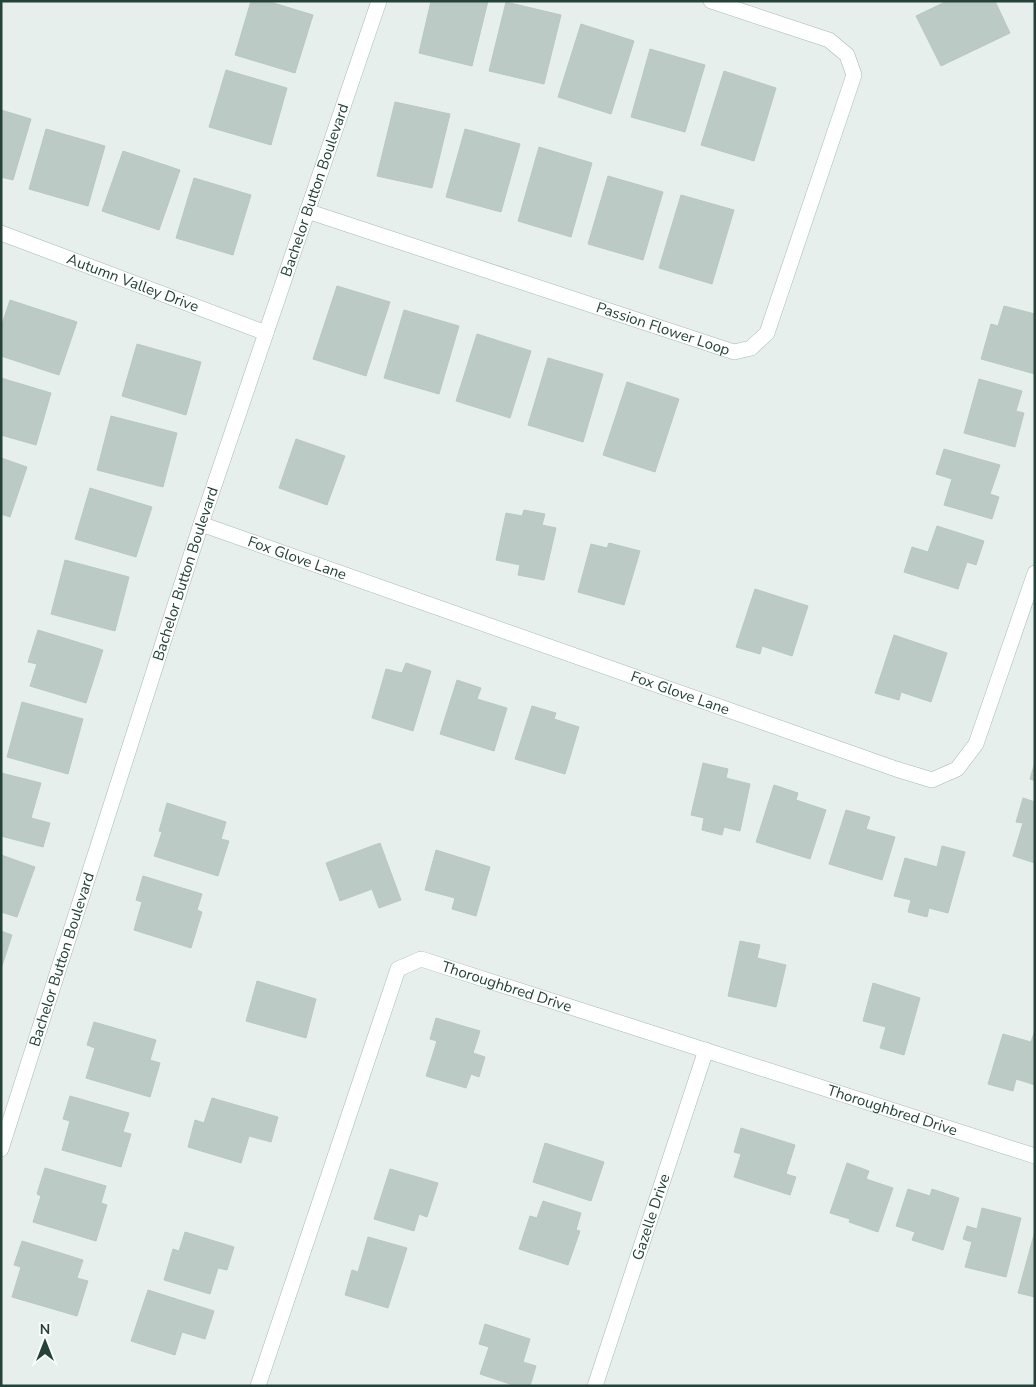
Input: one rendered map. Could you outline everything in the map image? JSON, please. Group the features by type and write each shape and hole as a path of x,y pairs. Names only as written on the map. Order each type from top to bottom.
{"street":[{"name":"Bachelor Button Boulevard","path":"1,1149 202,524 379,1"},
{"name":"Passion Flower Loop","path":"307,211 734,352 752,348 767,333 854,75 847,55 829,40 711,1"},
{"name":"Autumn Valley Drive","path":"1,232 266,333"},
{"name":"Fox Glove Lane","path":"202,524 932,780 957,769 976,744 1035,573"},
{"name":"Thoroughbred Drive","path":"258,1386 398,969 421,959 1035,1156"},
{"name":"Gazelle Drive","path":"595,1386 706,1050"}],"building":[{"path":"251,1 267,1 313,15 295,73 235,55"},
{"path":"431,1 488,1 472,66 419,53"},
{"path":"947,1 995,1 1010,33 941,66 916,16"},
{"path":"506,2 561,15 544,84 489,71"},
{"path":"581,24 634,41 611,114 558,97"},
{"path":"650,49 705,65 685,132 631,117"},
{"path":"226,70 287,88 271,145 209,127"},
{"path":"724,71 776,88 754,161 701,145"},
{"path":"395,102 450,114 432,188 377,176"},
{"path":"1,110 31,119 13,180 1,177"},
{"path":"46,129 105,146 88,206 29,189"},
{"path":"465,129 520,144 501,212 446,197"},
{"path":"539,147 592,163 571,237 518,221"},
{"path":"123,151 180,170 159,230 102,211"},
{"path":"608,176 663,192 643,260 588,244"},
{"path":"194,178 251,195 233,255 176,238"},
{"path":"681,195 734,210 712,284 659,268"},
{"path":"337,286 390,302 366,376 313,359"},
{"path":"10,300 77,322 59,375 1,356 1,327"},
{"path":"1004,306 1035,314 1035,374 981,359 991,324 998,326"},
{"path":"404,310 459,326 439,394 384,378"},
{"path":"477,334 531,351 510,418 456,401"},
{"path":"137,344 201,362 186,415 122,396"},
{"path":"548,358 603,374 583,442 528,425"},
{"path":"1,378 51,393 36,445 1,435"},
{"path":"979,379 1022,391 1016,411 1024,413 1015,447 964,433"},
{"path":"627,382 679,399 655,472 603,455"},
{"path":"111,416 177,433 163,487 97,470"},
{"path":"296,439 345,456 327,505 279,488"},
{"path":"944,449 1000,465 990,494 999,497 992,519 944,505 952,479 936,474"},
{"path":"1,458 27,467 10,517 1,514"},
{"path":"90,488 152,507 136,557 75,539"},
{"path":"524,510 545,514 542,525 556,528 544,580 518,575 520,565 496,560 506,513 522,516"},
{"path":"937,526 984,541 976,565 967,562 958,589 904,572 912,547 928,552"},
{"path":"609,543 640,551 624,605 578,592 591,544 607,548"},
{"path":"65,560 129,577 115,631 51,614"},
{"path":"755,589 808,606 792,656 762,646 760,654 736,647"},
{"path":"38,630 103,650 86,703 30,686 37,664 28,662"},
{"path":"894,635 947,653 931,702 901,692 899,700 875,693"},
{"path":"406,663 431,671 413,731 372,718 386,669 402,673"},
{"path":"457,680 481,688 477,699 507,708 494,751 440,734"},
{"path":"22,702 83,719 68,774 7,757"},
{"path":"532,706 556,713 554,719 579,727 565,774 515,759"},
{"path":"1035,762 1035,781 1030,779"},
{"path":"703,763 728,769 726,778 750,784 740,831 724,827 722,835 702,830 704,818 691,815"},
{"path":"1,773 41,783 31,818 50,823 43,847 1,836"},
{"path":"774,785 798,793 796,800 826,810 810,859 756,842"},
{"path":"1023,798 1035,802 1035,863 1013,856 1023,823 1016,822"},
{"path":"167,803 226,822 221,839 229,841 218,876 154,856 162,832 159,831"},
{"path":"846,810 870,817 866,829 895,837 882,880 829,864"},
{"path":"380,843 401,900 379,908 372,889 340,901 326,863"},
{"path":"942,846 965,852 948,913 929,908 927,917 908,912 911,900 894,896 905,858 937,867"},
{"path":"436,850 490,867 476,916 452,909 455,898 425,890"},
{"path":"1,855 35,867 17,917 1,912"},
{"path":"143,876 202,894 197,910 202,912 191,948 134,930 142,902 136,900"},
{"path":"1,931 12,935 1,969"},
{"path":"740,941 760,945 757,958 786,965 776,1007 728,996"},
{"path":"257,981 316,999 306,1038 246,1021"},
{"path":"873,983 920,998 904,1055 880,1048 886,1027 863,1021"},
{"path":"436,1018 480,1031 473,1053 485,1057 479,1077 471,1074 466,1088 426,1076 437,1041 430,1039"},
{"path":"94,1022 156,1040 150,1060 160,1063 150,1097 86,1078 95,1048 87,1045"},
{"path":"1034,1033 1035,1085 1016,1079 1013,1091 988,1084 1003,1034 1031,1042"},
{"path":"70,1096 129,1113 123,1132 131,1134 121,1167 62,1150 70,1121 63,1119"},
{"path":"212,1098 278,1117 271,1142 249,1136 241,1163 188,1147 195,1120 204,1123"},
{"path":"741,1128 795,1145 786,1174 796,1177 790,1195 734,1177 741,1154 734,1152"},
{"path":"545,1143 604,1162 591,1201 533,1182"},
{"path":"847,1163 869,1171 866,1179 893,1188 878,1232 849,1222 850,1219 830,1213"},
{"path":"45,1168 106,1186 101,1203 107,1205 96,1241 33,1222 41,1196 37,1194"},
{"path":"390,1169 438,1183 427,1217 419,1214 414,1231 374,1219"},
{"path":"908,1189 930,1196 932,1189 959,1198 943,1250 912,1240 915,1232 896,1226"},
{"path":"543,1201 581,1213 576,1230 580,1231 568,1265 519,1249 530,1216 537,1218"},
{"path":"982,1208 1021,1218 1006,1277 965,1267 972,1242 963,1239 967,1226 977,1229"},
{"path":"1035,1231 1035,1297 1018,1293"},
{"path":"185,1232 234,1247 227,1270 218,1268 210,1294 164,1280 173,1249 179,1251"},
{"path":"368,1237 407,1248 388,1308 345,1295 352,1270 358,1272"},
{"path":"22,1241 83,1260 77,1278 88,1281 77,1316 12,1297 21,1267 14,1265"},
{"path":"148,1290 214,1311 205,1339 182,1332 175,1355 131,1341"},
{"path":"485,1324 530,1339 523,1362 536,1366 530,1386 516,1386 480,1374 489,1347 479,1344"}]}
